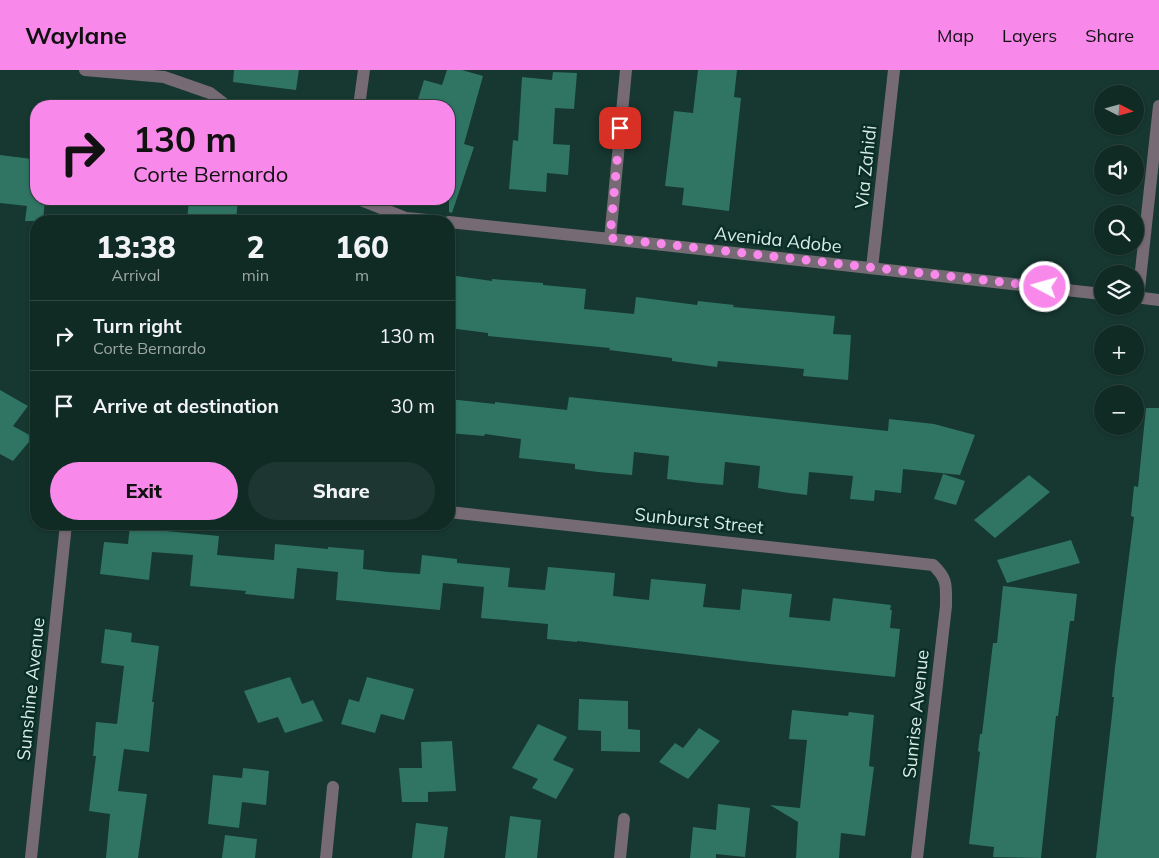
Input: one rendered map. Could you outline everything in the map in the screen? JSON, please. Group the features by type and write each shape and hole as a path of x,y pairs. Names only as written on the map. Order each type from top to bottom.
{"street":[{"path":"85,70 164,77 210,93 219,100"},
{"path":"361,100 364,70"},
{"path":"610,238 626,70"},
{"name":"Via Zahidi","path":"872,268 894,70"},
{"path":"1141,265 1159,106"},
{"path":"373,205 398,215"},
{"name":"Avenida Adobe","path":"455,223 610,238 1094,293"},
{"path":"1144,298 1159,300"},
{"name":"Sunburst Street","path":"455,513 914,562 932,565 942,574"},
{"name":"Sunshine Avenue","path":"31,858 65,530"},
{"name":"Sunrise Avenue","path":"917,858 946,606 946,588 942,574"},
{"path":"326,858 333,786"},
{"path":"620,858 624,819"}],"building":[{"path":"234,70 299,70 296,90 233,82"},
{"path":"447,70 462,70 483,76 464,144 474,147 455,204 455,100 418,100 424,80 442,85"},
{"path":"698,70 737,70 734,97 741,98 729,211 682,205 684,188 665,186 674,111 693,113"},
{"path":"553,72 577,73 574,109 555,108 553,144 570,145 568,175 547,173 546,192 509,189 513,140 518,141 522,77 552,80"},
{"path":"0,155 30,159 30,205 44,205 44,215 30,215 30,221 25,221 27,206 0,203"},
{"path":"188,205 237,205 237,215 188,215"},
{"path":"449,205 455,205 452,213 449,212"},
{"path":"455,276 492,281 492,279 543,283 543,285 586,289 584,309 634,314 636,297 697,305 698,301 734,305 733,307 835,316 833,334 851,335 848,380 803,376 804,369 718,361 717,367 672,361 672,358 609,350 610,348 488,336 488,333 455,329"},
{"path":"0,390 28,406 13,426 30,435 30,441 13,461 0,454"},
{"path":"569,397 888,431 889,419 934,424 975,435 960,475 903,469 901,493 875,490 874,501 850,499 853,476 809,472 807,495 758,488 760,466 725,462 723,485 700,483 667,479 669,456 634,452 632,475 598,472 575,469 575,464 519,458 521,439 485,434 484,436 455,434 455,400 567,410"},
{"path":"1146,408 1159,408 1159,858 1096,858 1114,697 1112,697 1115,667 1134,517 1131,516 1134,486 1138,487"},
{"path":"943,474 965,481 956,505 934,499"},
{"path":"1029,475 1050,492 995,538 974,520"},
{"path":"129,530 166,530 219,536 217,555 274,560 275,544 364,550 363,569 420,574 422,555 457,559 457,563 510,568 508,587 545,590 548,567 615,573 613,596 649,600 651,579 706,584 703,607 740,610 742,589 792,594 789,617 830,621 833,598 891,605 890,628 900,629 895,677 547,639 548,624 481,618 484,587 443,583 440,610 336,600 338,572 297,568 294,599 245,594 246,591 190,586 193,555 152,552 149,580 100,574 104,542 128,544"},
{"path":"1071,540 1080,563 1007,583 997,560"},
{"path":"1003,586 1077,594 1074,621 1070,621 1058,716 1056,716 1041,858 993,857 994,847 969,844 980,752 978,751 980,734 982,734 993,643 997,643"},
{"path":"105,629 132,633 131,642 159,646 152,702 154,702 149,752 124,749 118,791 147,794 138,858 106,858 110,814 89,811 96,756 93,756 96,722 117,724 124,666 101,663"},
{"path":"290,677 302,704 313,700 323,721 285,733 278,717 258,723 244,691"},
{"path":"367,677 414,689 404,720 381,714 375,733 341,724 349,699 359,702"},
{"path":"579,699 628,701 628,729 640,730 640,752 601,751 601,731 578,730"},
{"path":"792,710 848,716 849,712 874,715 869,766 874,767 865,836 841,833 839,858 796,858 798,822 770,805 800,808 807,740 789,739"},
{"path":"538,724 567,737 553,760 574,769 556,799 532,788 538,779 512,768"},
{"path":"699,728 720,741 688,779 659,762 675,743 683,748"},
{"path":"452,741 456,791 428,792 428,802 402,802 399,768 422,768 421,742"},
{"path":"243,768 269,771 266,805 242,802 239,828 208,824 213,775 242,778"},
{"path":"718,804 750,808 745,857 716,854 716,858 690,858 693,827 716,830"},
{"path":"510,816 541,820 537,858 505,858"},
{"path":"416,823 448,827 444,858 412,858"},
{"path":"225,835 257,839 255,858 222,858"}],"route":[{"path":"620,128 610,238 1045,287"}]}
